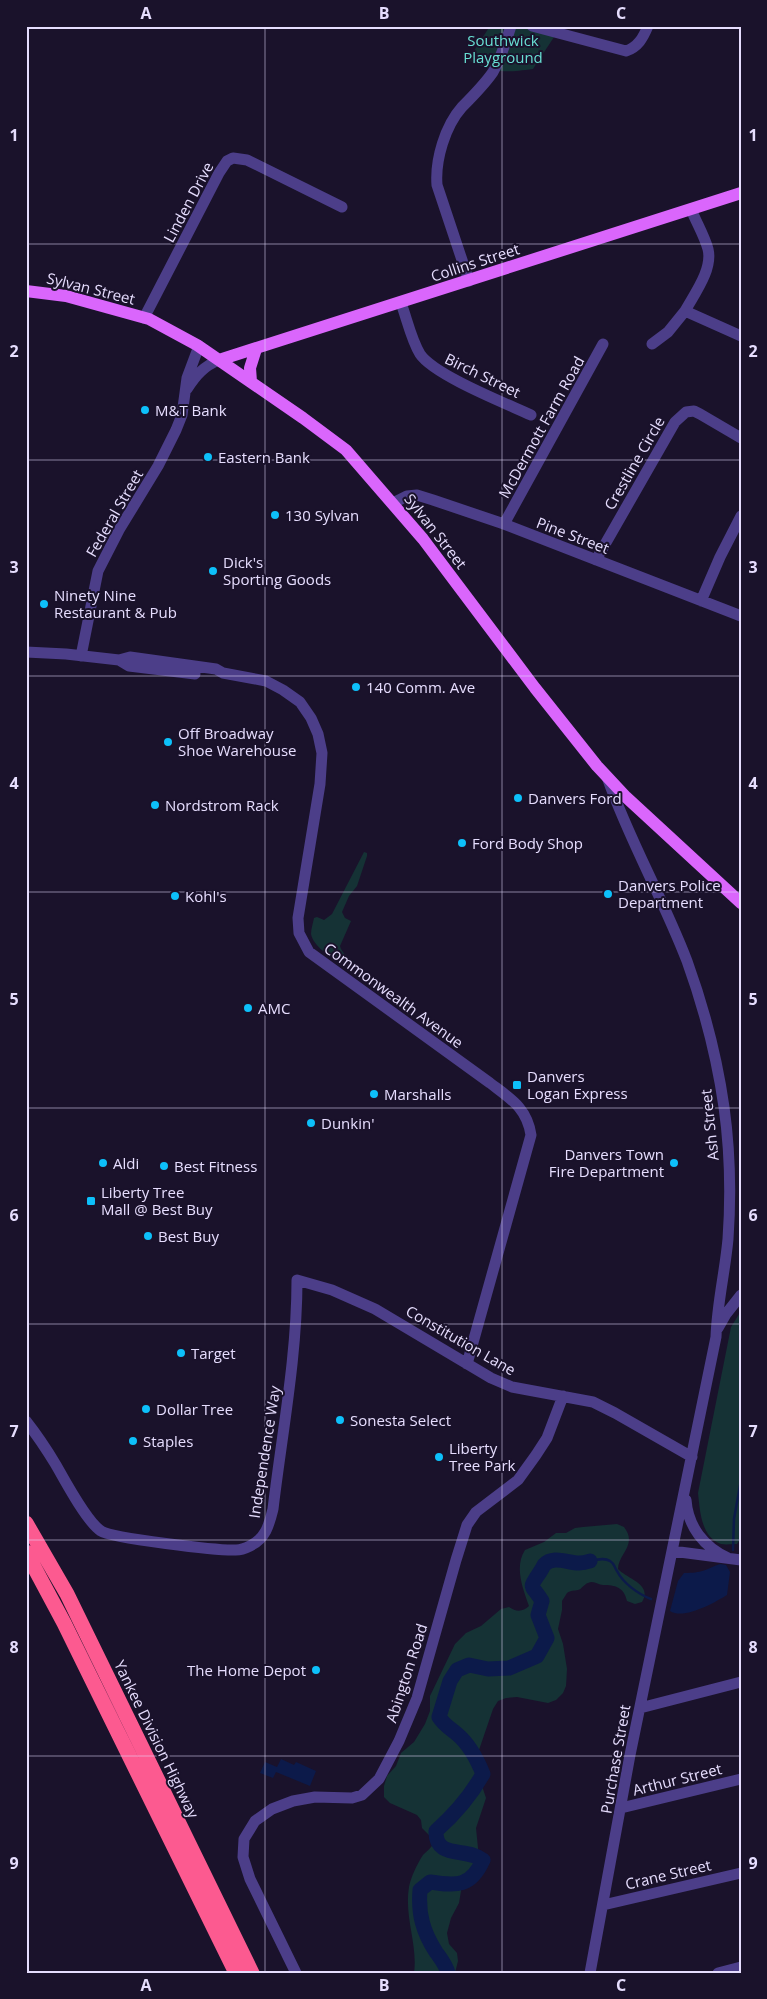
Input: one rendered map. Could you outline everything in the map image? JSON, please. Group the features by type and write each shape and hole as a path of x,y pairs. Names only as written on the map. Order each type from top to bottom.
{"highway":[{"name":"Yankee Division Highway","path":"26,1523 67,1594 252,1973"},
{"path":"26,1552 64,1623 236,1973"}],"main road":[{"name":"Collins Street","path":"219,360 741,193"},
{"name":"Sylvan Street","path":"26,291 66,296 144,318 179,334 251,382 346,450 424,539 535,688 607,777 632,803 741,902"},
{"path":"251,382 250,368 256,349"}],"street":[{"path":"469,281 437,185 437,160 442,144 455,117 492,72 500,59 512,26"},
{"path":"532,26 616,50 626,51 634,49 643,38 648,26"},
{"name":"Linden Drive","path":"144,318 227,161 233,158 247,160 342,207"},
{"path":"652,344 668,332 685,311 702,280 708,260 708,250 691,209"},
{"name":"Birch Street","path":"401,303 416,345 428,363 444,373 531,415"},
{"path":"685,311 741,336"},
{"name":"McDermott Farm Road","path":"504,524 603,344"},
{"name":"Federal Street","path":"81,656 98,571 119,530 169,445 182,415 187,378 199,346"},
{"name":"Federal Street","path":"186,390 201,370 219,360"},
{"name":"Crestline Circle","path":"596,560 666,436 681,415 694,411 741,438"},
{"name":"Pine Street","path":"394,503 408,496 417,495 504,524 741,616"},
{"path":"701,601 720,556 741,516"},
{"name":"Commonwealth Avenue","path":"26,652 119,660 129,666 216,676 223,674 266,681 300,702 311,718 318,734 322,753 320,784 298,918 299,933 309,952 515,1102 524,1112 529,1123 531,1135 467,1364"},
{"name":"Ash Street","path":"607,777 627,830 686,960 702,1007 717,1066 727,1133 730,1200 728,1240 721,1284 716,1337 672,1550 741,1560"},
{"name":"Constitution Lane","path":"297,1280 332,1290 375,1309 491,1378 512,1387 593,1402 692,1457"},
{"name":"Independence Way","path":"26,1421 78,1502 101,1531 126,1537 184,1545 237,1550 249,1547 263,1537 269,1526 273,1509 290,1380 297,1305 297,1280"},
{"path":"716,1337 724,1317 740,1296 721,1284"},
{"name":"Abington Road","path":"296,1973 250,1880 243,1857 244,1839 255,1821 272,1809 293,1801 315,1797 352,1798 366,1792 379,1779 399,1741 416,1698 467,1525 476,1512 518,1480 547,1438 563,1396"},
{"name":"Ash Street","path":"686,1487 687,1514 692,1526 707,1545 728,1558"},
{"name":"Purchase Street","path":"590,1973 672,1550"},
{"path":"640,1708 741,1682"},
{"name":"Arthur Street","path":"621,1808 741,1779"},
{"name":"Crane Street","path":"603,1905 741,1873"},
{"path":"718,1973 741,1967"}],"green space":[{"name":"Southwick Playground","path":"490,26 531,26 556,34 533,69 500,71 468,60"},
{"path":"364,852 367,853 367,856 357,886 349,896 342,912 345,918 351,921 340,946 344,953 357,964 361,971 359,973 346,967 324,952 313,940 311,934 314,918 317,917 324,920 332,914"},
{"path":"741,1311 741,1538 737,1544 721,1544 714,1541 705,1530 698,1493 731,1327"},
{"path":"617,1524 624,1527 629,1539 618,1569 642,1586 644,1596 642,1602 635,1604 627,1601 624,1593 618,1588 592,1582 567,1593 562,1601 558,1629 563,1644 567,1669 566,1686 563,1693 556,1700 548,1703 517,1697 506,1698 498,1701 493,1709 479,1750 485,1772 481,1783 486,1798 476,1828 479,1858 477,1866 462,1885 459,1903 451,1918 447,1933 449,1944 457,1953 458,1961 455,1973 414,1973 415,1962 408,1909 409,1887 419,1862 434,1840 422,1828 421,1820 417,1815 390,1803 384,1797 384,1786 387,1776 396,1766 401,1753 414,1742 425,1724 430,1711 430,1696 455,1644 466,1633 481,1626 501,1609 509,1607 519,1611 529,1606 522,1585 520,1571 520,1564 525,1550 544,1542 556,1533 566,1533 575,1528"}],"water":[{"path":"720,1564 726,1565 730,1572 727,1595 691,1612 676,1613 670,1611 678,1581 684,1573 700,1572"},
{"path":"281,1759 294,1765 296,1762 316,1771 310,1786 276,1772 273,1778 260,1773 265,1762 277,1767"}],"waterway":[{"path":"733,1550 734,1519 741,1480"},
{"path":"590,1561 603,1559 610,1561 627,1584 651,1599"},
{"path":"448,1973 445,1965 431,1945 425,1930 421,1915 420,1890 430,1882 462,1883 473,1875 483,1860 476,1856 446,1849 437,1840 436,1831 462,1804 483,1774 469,1747 439,1717 450,1681 457,1670 469,1665 488,1669 509,1668 537,1656 547,1638 538,1615 542,1601 532,1584 544,1565 552,1560 579,1563 590,1561"}],"place":[{"name":"M&T Bank","path":"145,410"},
{"name":"Eastern Bank","path":"208,457"},
{"name":"130 Sylvan","path":"275,515"},
{"name":"Dick's Sporting Goods","path":"213,571"},
{"name":"Ninety Nine Restaurant & Pub","path":"44,604"},
{"name":"140 Comm. Ave","path":"356,687"},
{"name":"Off Broadway Shoe Warehouse","path":"168,742"},
{"name":"Danvers Ford","path":"518,798"},
{"name":"Nordstrom Rack","path":"155,805"},
{"name":"Ford Body Shop","path":"462,843"},
{"name":"Danvers Police Department","path":"608,894"},
{"name":"Kohl's","path":"175,896"},
{"name":"AMC","path":"248,1008"},
{"name":"Danvers Logan Express","path":"517,1085"},
{"name":"Marshalls","path":"374,1094"},
{"name":"Dunkin'","path":"311,1123"},
{"name":"Aldi","path":"103,1163"},
{"name":"Danvers Town Fire Department","path":"674,1163"},
{"name":"Best Fitness","path":"164,1166"},
{"name":"Liberty Tree Mall @ Best Buy","path":"91,1201"},
{"name":"Best Buy","path":"148,1236"},
{"name":"Target","path":"181,1353"},
{"name":"Dollar Tree","path":"146,1409"},
{"name":"Sonesta Select","path":"340,1420"},
{"name":"Staples","path":"133,1441"},
{"name":"Liberty Tree Park","path":"439,1457"},
{"name":"The Home Depot","path":"316,1670"}]}
